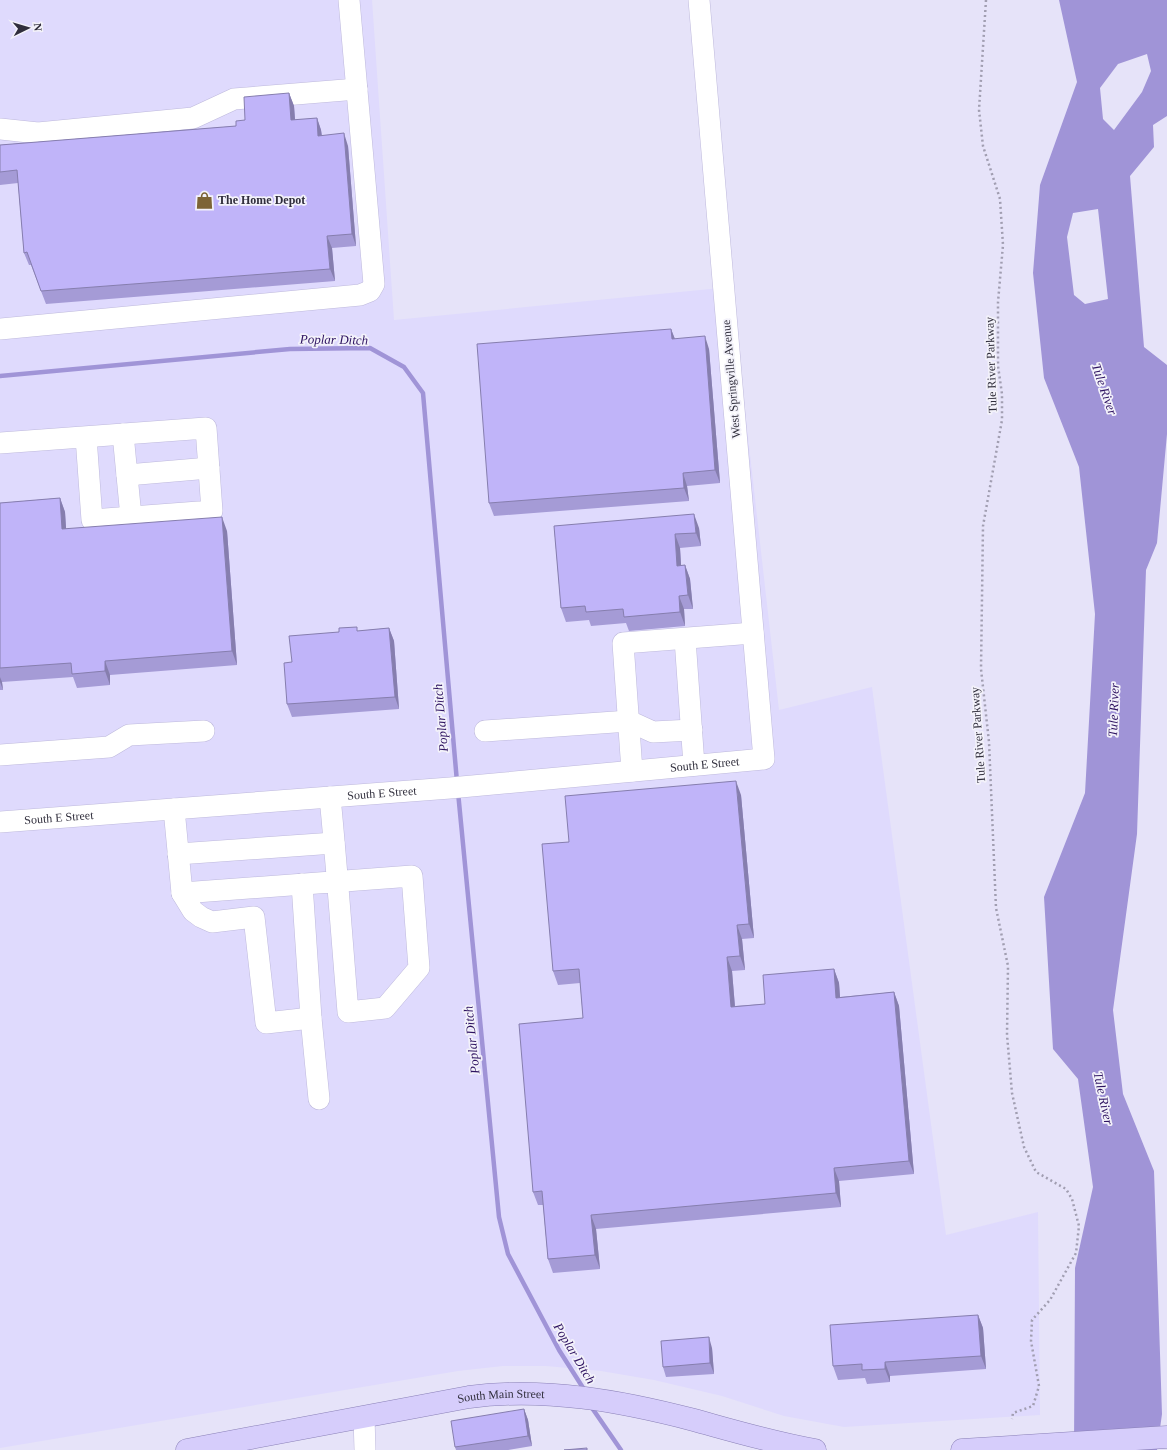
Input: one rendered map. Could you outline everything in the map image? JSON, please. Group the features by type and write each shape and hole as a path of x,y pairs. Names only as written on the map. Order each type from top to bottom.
{"main road":[{"name":"South Main Street","path":"187,1450 487,1394 531,1392 628,1405 688,1418 757,1438 815,1450"},
{"path":"962,1450 1167,1437"}],"street":[{"path":"0,329 360,295 370,291 374,284 349,0"},
{"name":"West Springville Avenue","path":"699,0 764,758"},
{"path":"0,129 38,133 193,118 234,99 357,89"},
{"path":"0,443 206,428 212,511 92,520 86,437"},
{"path":"123,434 131,517"},
{"path":"127,474 209,468"},
{"path":"632,771 624,644 753,633"},
{"path":"685,639 694,765"},
{"path":"485,731 629,721 653,732 692,730"},
{"path":"0,755 109,747 129,735 204,731"},
{"name":"South E Street","path":"0,822 330,797 764,758"},
{"path":"182,893 337,881 412,876 419,968 385,1008 348,1012 337,881 334,843 330,797"},
{"path":"174,809 182,893 193,911 212,922 254,917 266,1023 311,1018"},
{"path":"178,854 334,843"},
{"path":"302,884 311,1018 319,1099"},
{"path":"364,1417 365,1450"}],"path":[{"name":"Tule River Parkway","path":"986,0 983,69 979,110 983,146 1000,200 1003,245 998,302 998,366 1002,394 1002,420 983,526 981,669 989,742 996,908 1008,966 1007,1035 1012,1093 1024,1147 1036,1172 1066,1188 1072,1199 1079,1226 1076,1253 1050,1300 1032,1320 1031,1341 1038,1386 1033,1406 1013,1413 1012,1419"}],"shaded area":[{"path":"0,0 372,0 394,320 731,287 779,710 872,687 946,1235 1038,1212 1040,1415 844,1427 784,1416 722,1396 654,1380 601,1371 546,1366 503,1366 458,1371 0,1448"}],"water":[{"name":"Tule River","path":"1059,0 1167,0 1167,116 1153,125 1154,147 1130,176 1144,347 1167,365 1167,434 1157,543 1146,570 1137,834 1113,1010 1123,1094 1154,1171 1162,1414 1157,1450 1074,1450 1075,1268 1093,1187 1078,1079 1053,1049 1044,897 1085,793 1095,614 1079,467 1044,378 1033,273 1040,185 1077,82","holes":["1147,54 1151,71 1142,92 1114,130 1103,119 1100,88 1118,64","1098,209 1108,299 1085,304 1074,295 1067,237 1073,213"]}],"building":[{"name":"The Home Depot","path":"289,93 291,120 317,118 318,136 344,133 352,234 327,236 330,269 41,291 27,252 24,253 17,170 0,172 0,145 236,126 236,121 245,120 244,97"},
{"path":"671,329 672,339 705,336 715,470 683,473 684,488 489,503 477,344"},
{"path":"60,498 62,529 222,517 232,651 105,661 105,671 72,674 71,663 0,668 0,503"},
{"path":"694,514 696,533 675,534 677,566 685,565 688,595 679,596 680,612 624,617 623,609 586,612 585,606 561,608 554,526"},
{"path":"357,627 357,631 389,628 395,697 287,704 284,663 292,662 289,636 339,632 339,628"},
{"path":"736,781 749,924 737,925 740,956 727,957 731,1007 765,1004 763,975 834,969 836,998 894,992 909,1161 834,1168 836,1193 591,1215 595,1255 548,1259 542,1191 533,1192 519,1024 583,1018 579,969 553,971 542,844 569,842 565,796"},
{"path":"978,1315 981,1356 885,1362 885,1369 862,1370 862,1364 833,1366 830,1325"},
{"path":"709,1337 710,1363 663,1367 661,1341"},
{"path":"524,1409 528,1436 455,1447 451,1421"},
{"path":"587,1448 587,1450 564,1450"}],"waterway":[{"name":"Poplar Ditch","path":"0,376 290,349 370,348 404,367 423,393 457,782"},
{"name":"Poplar Ditch","path":"458,792 499,1217 508,1254 559,1350 585,1391"},
{"name":"Poplar Ditch","path":"590,1405 621,1450"}],"place":[{"name":"The Home Depot","path":"205,200"}]}
